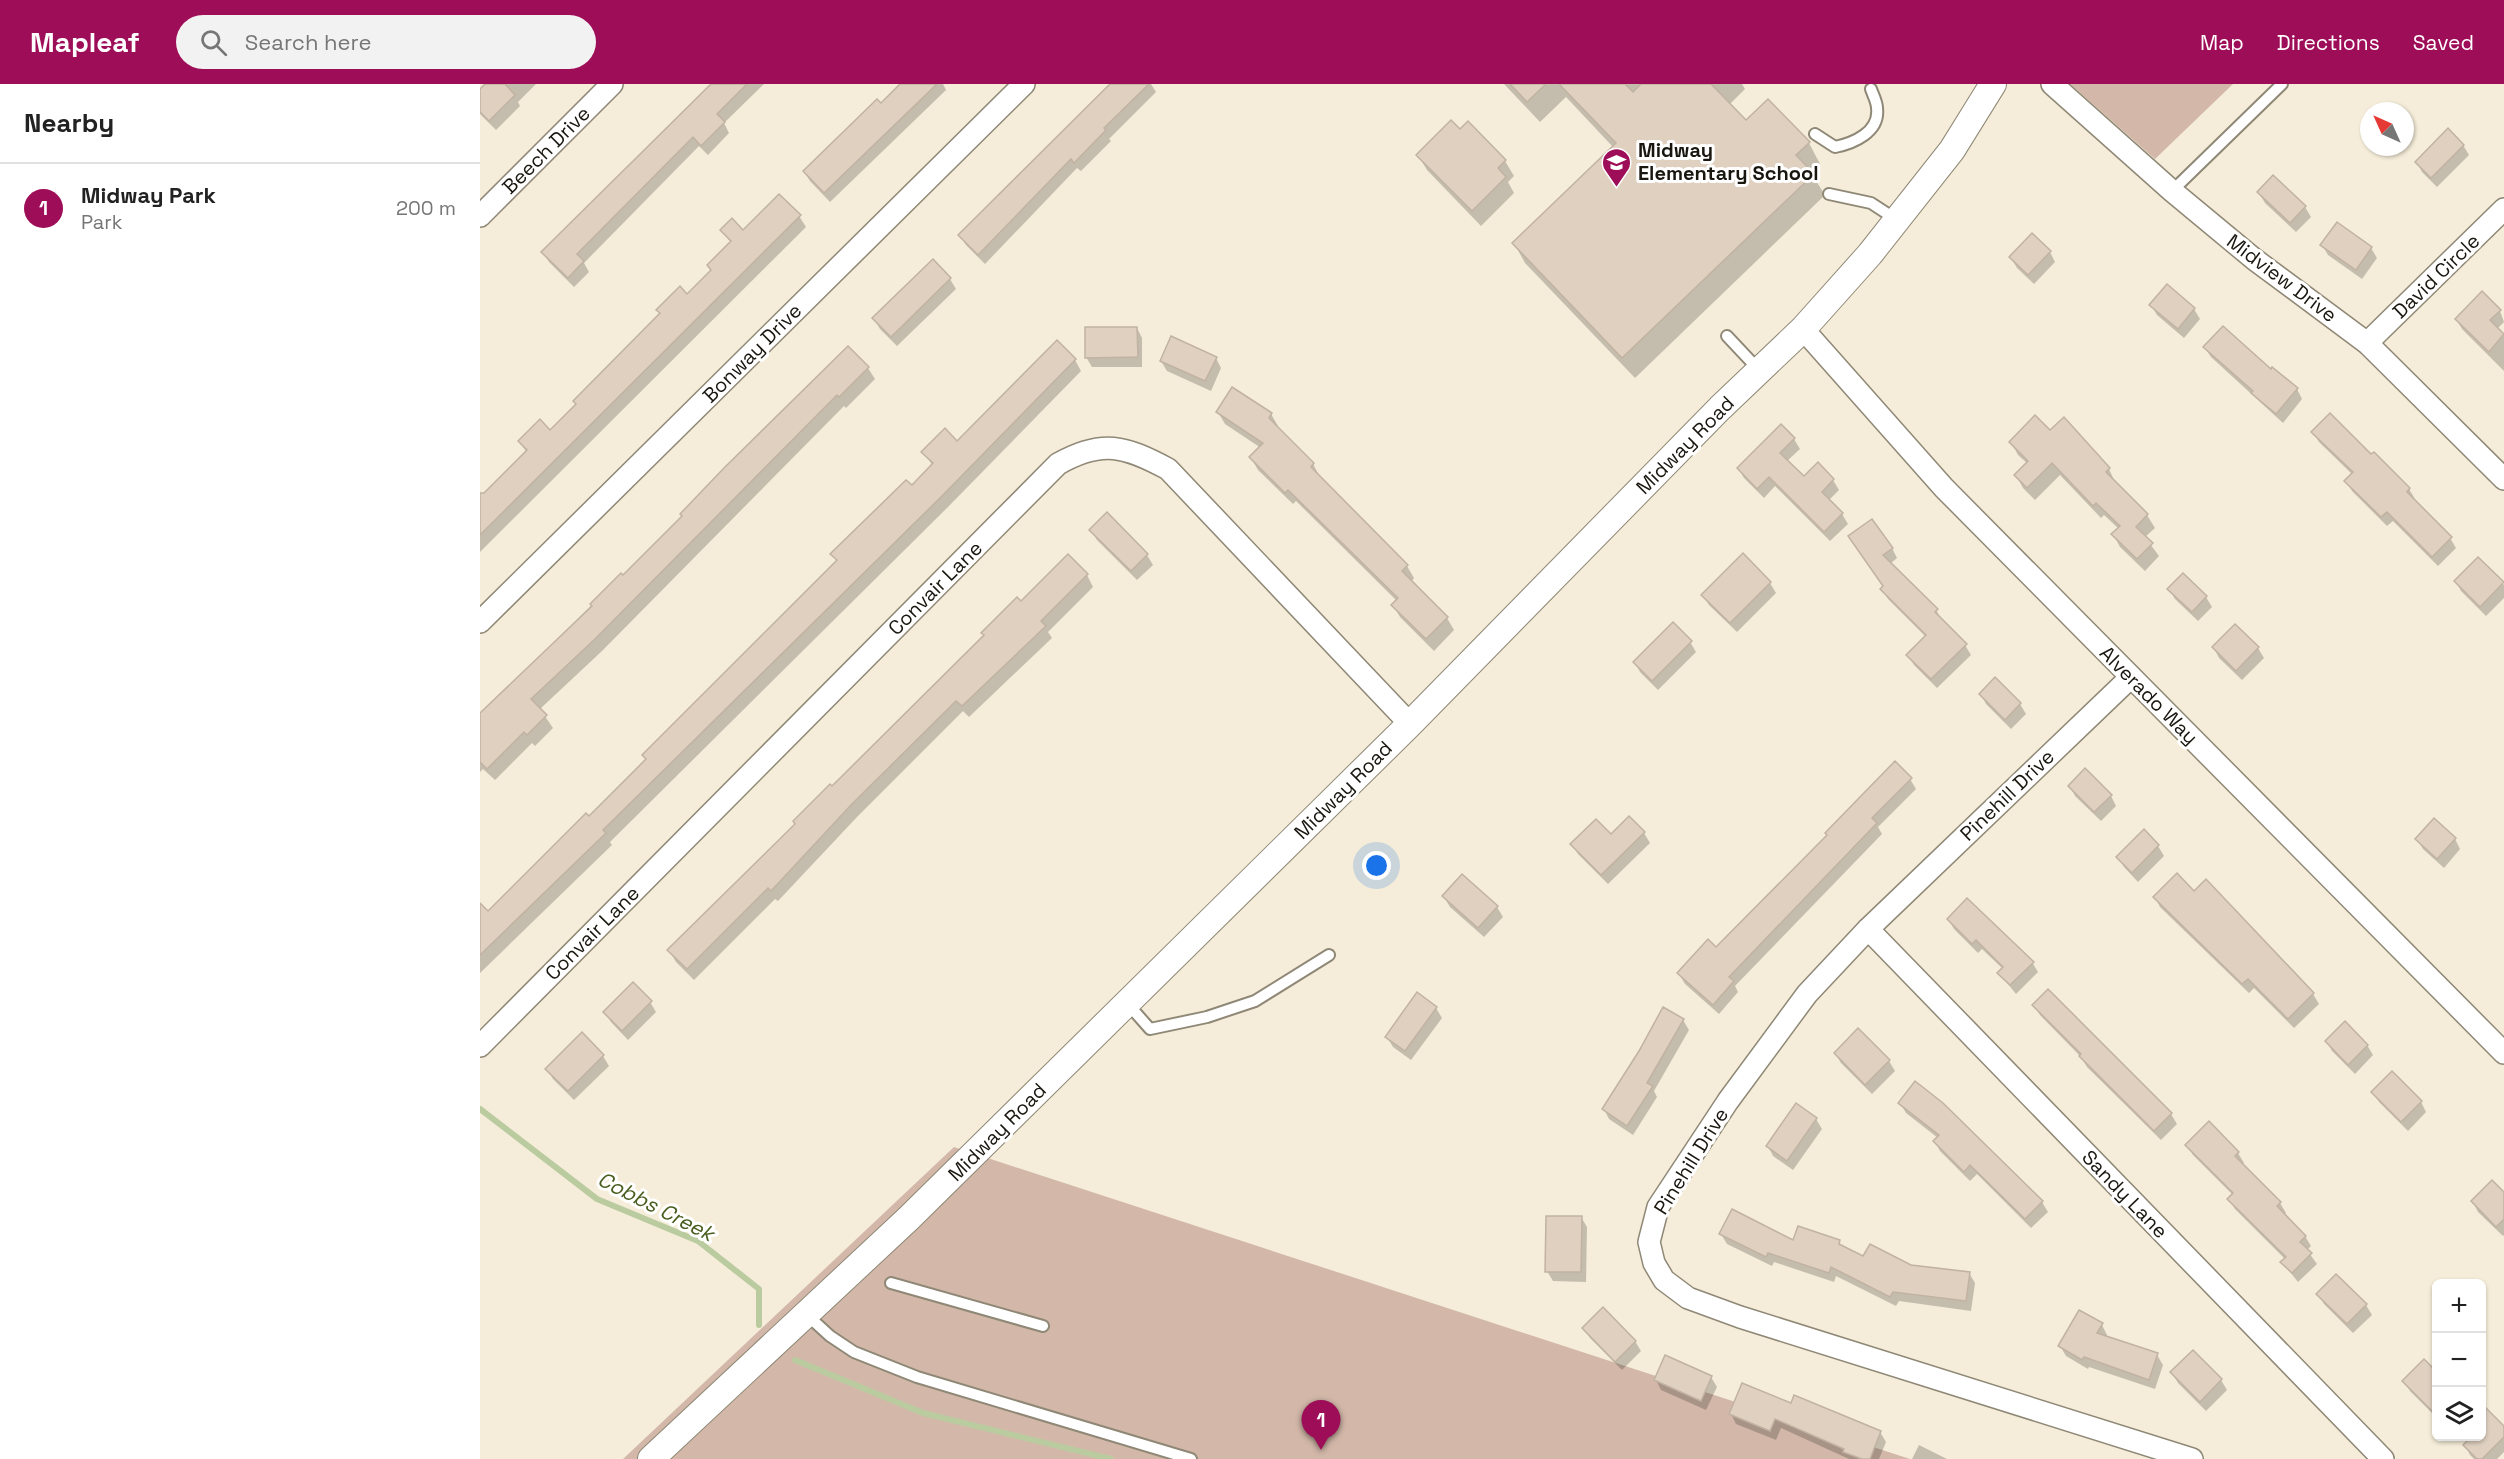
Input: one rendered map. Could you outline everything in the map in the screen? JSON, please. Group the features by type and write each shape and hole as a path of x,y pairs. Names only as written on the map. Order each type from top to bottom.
{"street":[{"name":"Beech Drive","path":"480,216 612,84"},
{"name":"Bonway Drive","path":"480,622 1024,84"},
{"name":"Midway Road","path":"651,1459 909,1218 1410,724 1759,370 1803,330 1870,254 1952,150 1993,84"},
{"name":"Midview Drive","path":"2052,84 2172,191 2254,259 2367,343 2504,479"},
{"name":"David Circle","path":"2367,343 2504,209"},
{"name":"Alverado Way","path":"1803,330 1944,488 2504,1053"},
{"name":"Convair Lane","path":"480,1046 1058,464 1078,453 1096,448 1119,448 1146,457 1168,469 1410,724"},
{"name":"Pinehill Drive","path":"2131,677 1868,929 1808,994 1728,1101 1658,1207 1649,1242 1654,1263 1664,1280 1688,1298 1740,1317 2192,1459"},
{"name":"Sandy Lane","path":"1868,929 2383,1459"}],"lane":[{"path":"2172,191 2282,84"},
{"path":"1815,134 1835,147 1852,143 1874,126 1878,109 1871,89"},
{"path":"1829,194 1871,203 1897,220"},
{"path":"1727,336 1759,370"},
{"path":"1127,1003 1150,1029 1207,1017 1255,1000 1329,955"},
{"path":"891,1283 1043,1326"},
{"path":"807,1315 830,1336 854,1352 916,1377 1191,1459"}],"shaded area":[{"path":"2070,84 2233,84 2155,159"},
{"path":"954,1147 1910,1459 623,1459"}],"building":[{"path":"485,84 505,84 515,95 489,121 480,112 480,89"},
{"path":"711,84 747,84 717,114 725,122 701,146 693,137 577,254 584,261 568,278 541,252"},
{"path":"900,84 937,84 824,193 803,171 877,99 881,103"},
{"path":"1110,84 1149,84 1104,128 1106,130 1074,163 1071,159 978,255 958,235"},
{"path":"1510,84 1546,84 1527,102"},
{"path":"1559,84 1625,84 1633,92 1641,84 1711,84 1746,120 1768,99 1810,142 1796,155 1814,174 1622,358 1512,243 1616,143"},
{"path":"1451,120 1460,129 1468,121 1506,160 1498,168 1506,177 1472,211 1416,155"},
{"path":"2448,128 2464,145 2431,178 2415,162"},
{"path":"2273,175 2306,206 2290,223 2257,192"},
{"path":"779,194 801,215 480,535 480,493 484,493 527,450 518,441 540,419 550,430 576,404 573,401 660,313 656,310 680,286 687,294 711,270 707,265 731,241 720,230 732,218 743,230"},
{"path":"2337,222 2372,247 2356,270 2320,245"},
{"path":"2032,233 2051,251 2028,275 2009,257"},
{"path":"933,259 951,278 891,337 872,318"},
{"path":"2167,284 2195,308 2178,329 2149,305"},
{"path":"2482,291 2501,310 2490,320 2504,334 2489,352 2455,319"},
{"path":"2223,326 2271,369 2272,367 2298,388 2276,414 2203,347"},
{"path":"1085,327 1137,327 1138,357 1085,358"},
{"path":"1171,336 1217,357 1205,381 1160,361"},
{"path":"1057,340 1076,359 942,496 603,830 606,833 480,955 480,903 488,911 586,813 589,816 646,759 642,755 837,560 830,554 906,480 912,485 933,463 921,452 945,428 957,441"},
{"path":"848,346 869,367 839,397 837,395 595,639 531,699 547,715 527,735 524,732 487,769 480,762 480,713 592,606 590,604 621,573 623,575 682,516 680,514 723,469"},
{"path":"1232,387 1272,413 1269,418 1314,463 1311,467 1408,565 1402,571 1448,617 1426,639 1391,605 1398,598 1288,490 1285,493 1249,457 1263,443 1216,412"},
{"path":"2330,413 2371,454 2374,452 2410,488 2407,492 2452,537 2432,557 2387,512 2381,517 2344,481 2353,472 2311,432"},
{"path":"2035,415 2050,430 2064,417 2110,468 2106,472 2148,514 2136,527 2153,543 2137,559 2111,534 2120,526 2096,503 2093,506 2052,463 2027,488 2014,475 2028,461 2009,442"},
{"path":"1781,424 1795,438 1780,453 1804,476 1818,462 1834,479 1822,492 1843,513 1824,532 1769,477 1757,489 1737,468"},
{"path":"1107,512 1148,554 1131,571 1089,530"},
{"path":"1872,519 1893,548 1883,555 1938,609 1935,612 1967,644 1931,679 1906,655 1926,635 1880,589 1883,586 1848,536"},
{"path":"1743,553 1771,582 1730,623 1701,595"},
{"path":"1068,554 1088,574 1041,621 1046,626 962,706 956,701 851,805 771,891 768,888 687,969 667,950 795,824 793,821 830,784 832,786 984,635 981,633 1017,597 1021,601"},
{"path":"2478,557 2504,582 2480,607 2454,581"},
{"path":"2183,573 2207,596 2192,612 2167,589"},
{"path":"1673,622 1692,641 1652,681 1633,662"},
{"path":"2235,624 2259,647 2236,671 2212,647"},
{"path":"1995,677 2021,703 2005,720 1979,694"},
{"path":"1895,761 1912,778 1872,818 1877,823 1729,977 1734,981 1713,1005 1677,973 1708,939 1716,947 1827,835 1825,833"},
{"path":"2085,768 2112,795 2094,812 2068,786"},
{"path":"1629,816 1645,832 1601,875 1570,844 1596,819 1611,834"},
{"path":"2434,818 2456,838 2437,859 2415,839"},
{"path":"2144,829 2159,845 2132,873 2116,857"},
{"path":"2177,873 2194,891 2206,879 2314,993 2288,1019 2248,979 2242,984 2153,897"},
{"path":"1462,874 1498,906 1478,928 1442,896"},
{"path":"1967,898 2034,962 2010,985 1997,973 2003,967 1976,940 1972,944 1947,919"},
{"path":"633,982 652,1001 622,1031 603,1012"},
{"path":"2048,989 2172,1113 2154,1131 2032,1005"},
{"path":"1417,992 1437,1007 1405,1051 1385,1037"},
{"path":"1663,1007 1684,1019 1647,1083 1653,1086 1627,1126 1602,1109 1639,1051"},
{"path":"2345,1021 2368,1045 2348,1065 2325,1041"},
{"path":"1858,1028 1890,1060 1865,1085 1834,1053"},
{"path":"582,1032 604,1055 568,1091 545,1069"},
{"path":"2392,1071 2422,1101 2401,1122 2371,1092"},
{"path":"1915,1081 1943,1103 2043,1201 2025,1219 1970,1165 1964,1172 1933,1141 1939,1135 1898,1103"},
{"path":"1796,1103 1817,1118 1787,1161 1766,1146"},
{"path":"2209,1121 2239,1152 2235,1156 2281,1202 2277,1206 2306,1236 2300,1242 2312,1253 2292,1273 2280,1262 2286,1257 2227,1199 2233,1193 2185,1145"},
{"path":"2492,1180 2504,1192 2504,1219 2496,1227 2471,1201"},
{"path":"1732,1209 1793,1240 1798,1226 1840,1240 1839,1244 1863,1256 1870,1244 1911,1265 1970,1272 1966,1301 1893,1292 1890,1297 1831,1267 1829,1273 1768,1253 1766,1257 1719,1234"},
{"path":"1546,1216 1582,1216 1581,1272 1545,1272"},
{"path":"2336,1274 2367,1304 2347,1324 2316,1294"},
{"path":"1603,1307 1636,1341 1615,1362 1582,1328"},
{"path":"2079,1310 2103,1323 2097,1333 2158,1353 2149,1380 2084,1357 2082,1360 2058,1346"},
{"path":"2193,1350 2222,1379 2200,1402 2170,1372"},
{"path":"1665,1355 1712,1376 1701,1401 1654,1380"},
{"path":"2424,1359 2432,1367 2432,1411 2402,1381"},
{"path":"1742,1383 1791,1403 1794,1395 1881,1431 1870,1459 1862,1459 1843,1452 1844,1449 1775,1419 1770,1431 1729,1414"},
{"path":"2486,1408 2504,1426 2504,1437 2482,1459 2477,1459 2463,1445 2467,1441 2486,1441"}],"waterway":[{"name":"Cobbs Creek","path":"480,1109 597,1199 698,1241 759,1289 759,1325"},
{"name":"Cobbs Creek","path":"795,1360 923,1413 1111,1459"}],"place":[{"name":"Midway Elementary School","path":"1617,188"},
{"name":"Midway Park","path":"1321,1450"}]}
